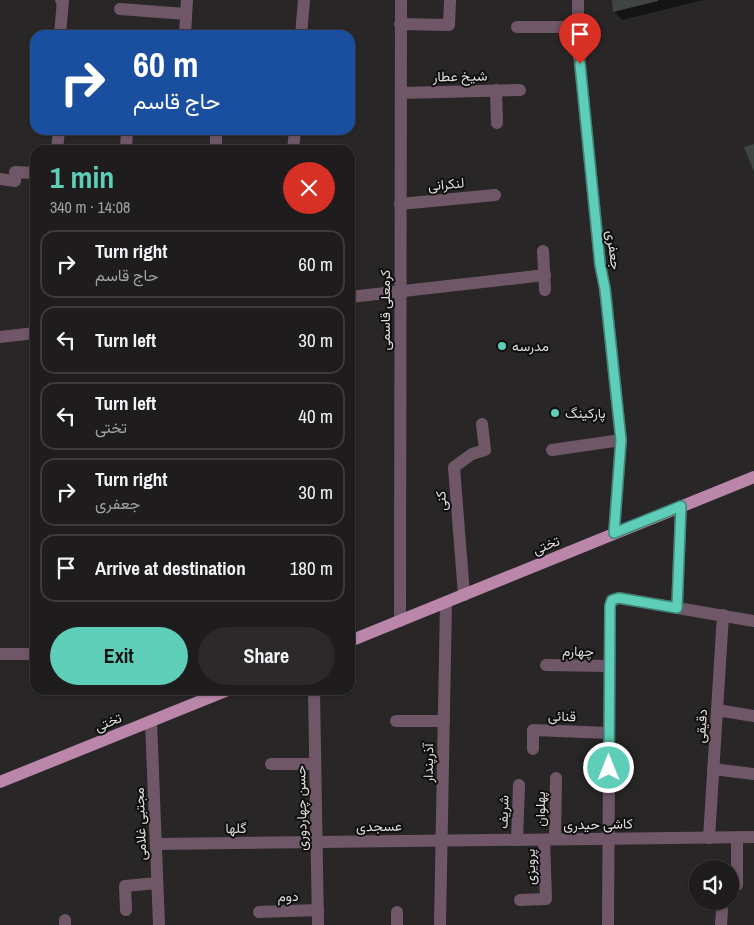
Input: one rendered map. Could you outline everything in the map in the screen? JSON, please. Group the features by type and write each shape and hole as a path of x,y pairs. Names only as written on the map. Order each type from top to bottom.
{"main road":[{"name":"تختی","path":"355,639 754,477"},
{"name":"تختی","path":"0,782 215,695"}],"street":[{"path":"60,30 63,0 61,0"},
{"path":"185,30 187,0"},
{"path":"301,30 304,0"},
{"name":"کرمعلی قاسمی","path":"400,0 400,621"},
{"path":"400,24 449,25 450,0"},
{"name":"جعفری","path":"578,0 578,45 600,264 605,289 621,440 614,533"},
{"path":"120,9 186,14"},
{"path":"517,27 579,27"},
{"path":"496,90 497,122"},
{"name":"شیخ عطار","path":"401,93 520,90"},
{"path":"0,179 15,180 15,172 30,173"},
{"name":"لنکرانی","path":"400,204 495,195"},
{"path":"543,251 545,290"},
{"path":"355,296 545,275"},
{"path":"0,337 30,334"},
{"name":"کنی","path":"464,595 454,467 472,454 485,450 482,424"},
{"path":"552,450 621,440"},
{"path":"677,608 681,506"},
{"path":"608,925 609,666 610,606 612,600 619,598 754,621"},
{"name":"آذرپندار","path":"440,925 446,602"},
{"name":"دقیقی","path":"709,838 723,615"},
{"path":"0,654 30,654"},
{"name":"چهارم","path":"546,665 609,666"},
{"name":"حسن چهاردوری","path":"314,695 318,925"},
{"path":"717,710 754,716"},
{"name":"مجتبی غلامی","path":"151,721 159,925"},
{"path":"396,721 444,721"},
{"name":"قنائی","path":"533,749 533,730 609,733"},
{"path":"271,764 315,764"},
{"path":"713,769 754,774"},
{"name":"پهلوان","path":"550,840 556,778"},
{"name":"شریف","path":"516,840 519,785"},
{"path":"737,837 737,860"},
{"name":"کاشی حیدری","path":"442,841 754,837"},
{"name":"پرویزی","path":"520,900 546,898 550,840"},
{"name":"عسجدی","path":"317,842 442,841"},
{"name":"گلها","path":"156,844 317,842"},
{"path":"126,910 125,886 157,883"},
{"name":"دوم","path":"259,912 318,910"},
{"path":"721,925 722,910"},
{"path":"397,912 397,925"}],"building":[{"path":"612,0 658,0 658,1 613,12"},
{"path":"754,144 754,172 744,147"}],"place":[{"name":"مدرسه","path":"502,346"},
{"name":"پارکینگ","path":"555,413"}],"route":[{"path":"580,64 600,264 605,289 621,440 614,533 681,506 677,608 619,598 612,600 610,606 609,768"}]}
